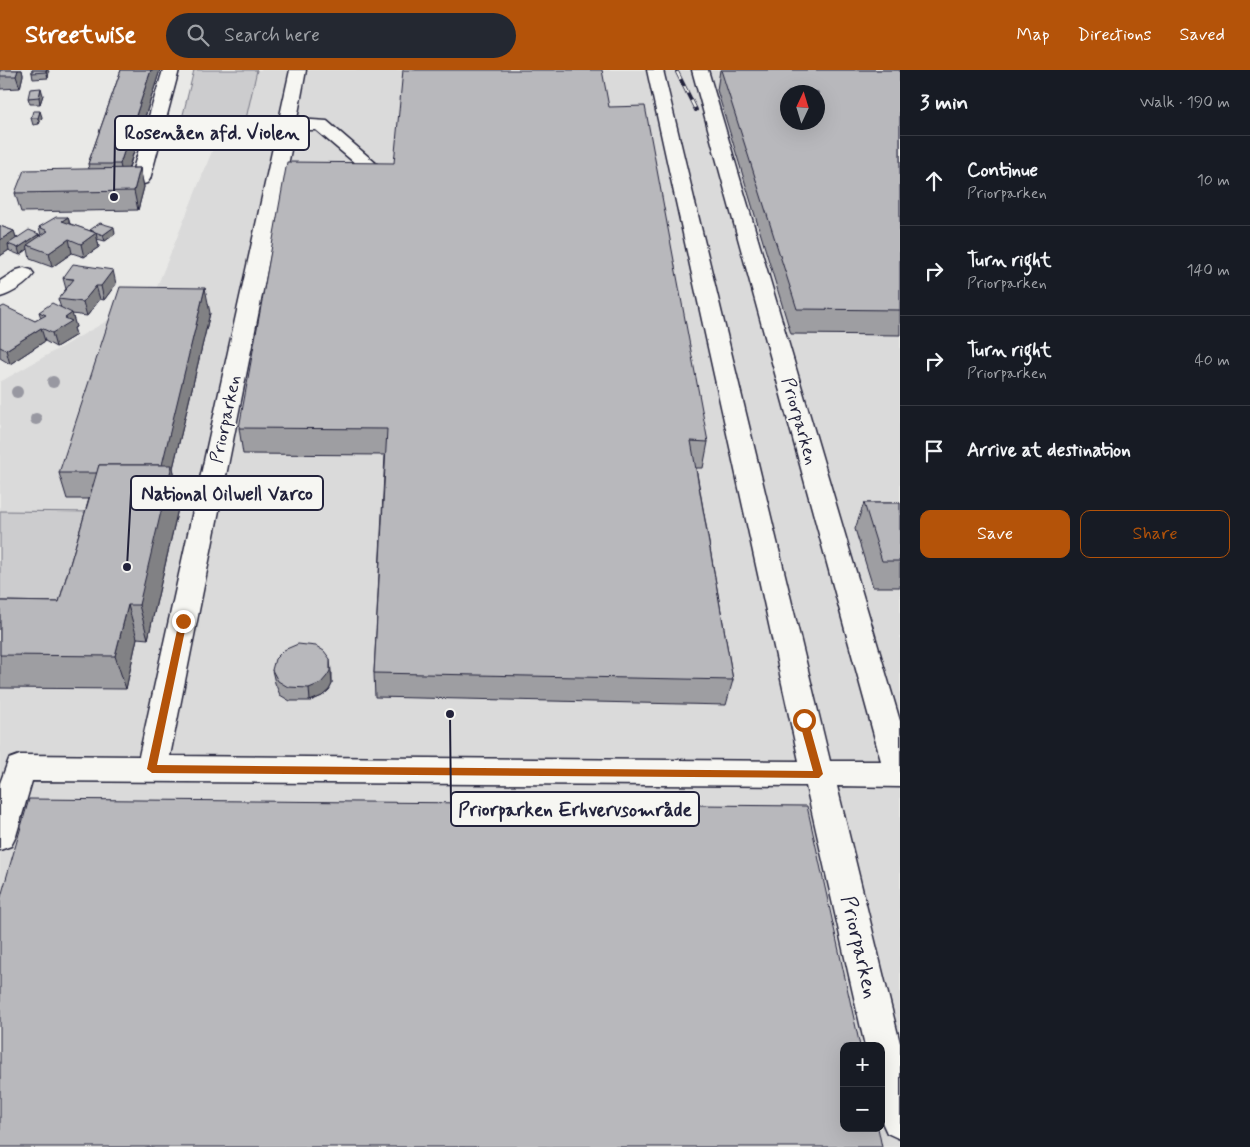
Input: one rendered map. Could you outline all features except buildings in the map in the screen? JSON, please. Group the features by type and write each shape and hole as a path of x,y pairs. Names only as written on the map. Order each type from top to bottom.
{"street":[{"path":"140,179 172,70"},
{"name":"Priorparken","path":"152,769 298,70"},
{"name":"Priorparken","path":"655,70 804,720 819,774 900,1120"},
{"name":"Priorparken","path":"0,836 20,768 900,774 700,70"},
{"path":"287,124 321,125 376,171"},
{"path":"0,290 24,274"}],"shaded area":[{"path":"194,70 257,70 243,132 176,143"},
{"path":"245,70 900,70 900,1147 0,1147 0,382 154,294"},
{"path":"0,511 96,512 64,627 0,627"}],"railway":[{"path":"677,72 696,110"}],"place":[{"name":"Rosenåen afd. Violen","path":"114,197"},
{"name":"National Oilwell Varco","path":"127,567"},
{"name":"Priorparken Erhvervsområde","path":"450,714"}],"route":[{"path":"183,621 152,769 819,774 804,720"}]}
